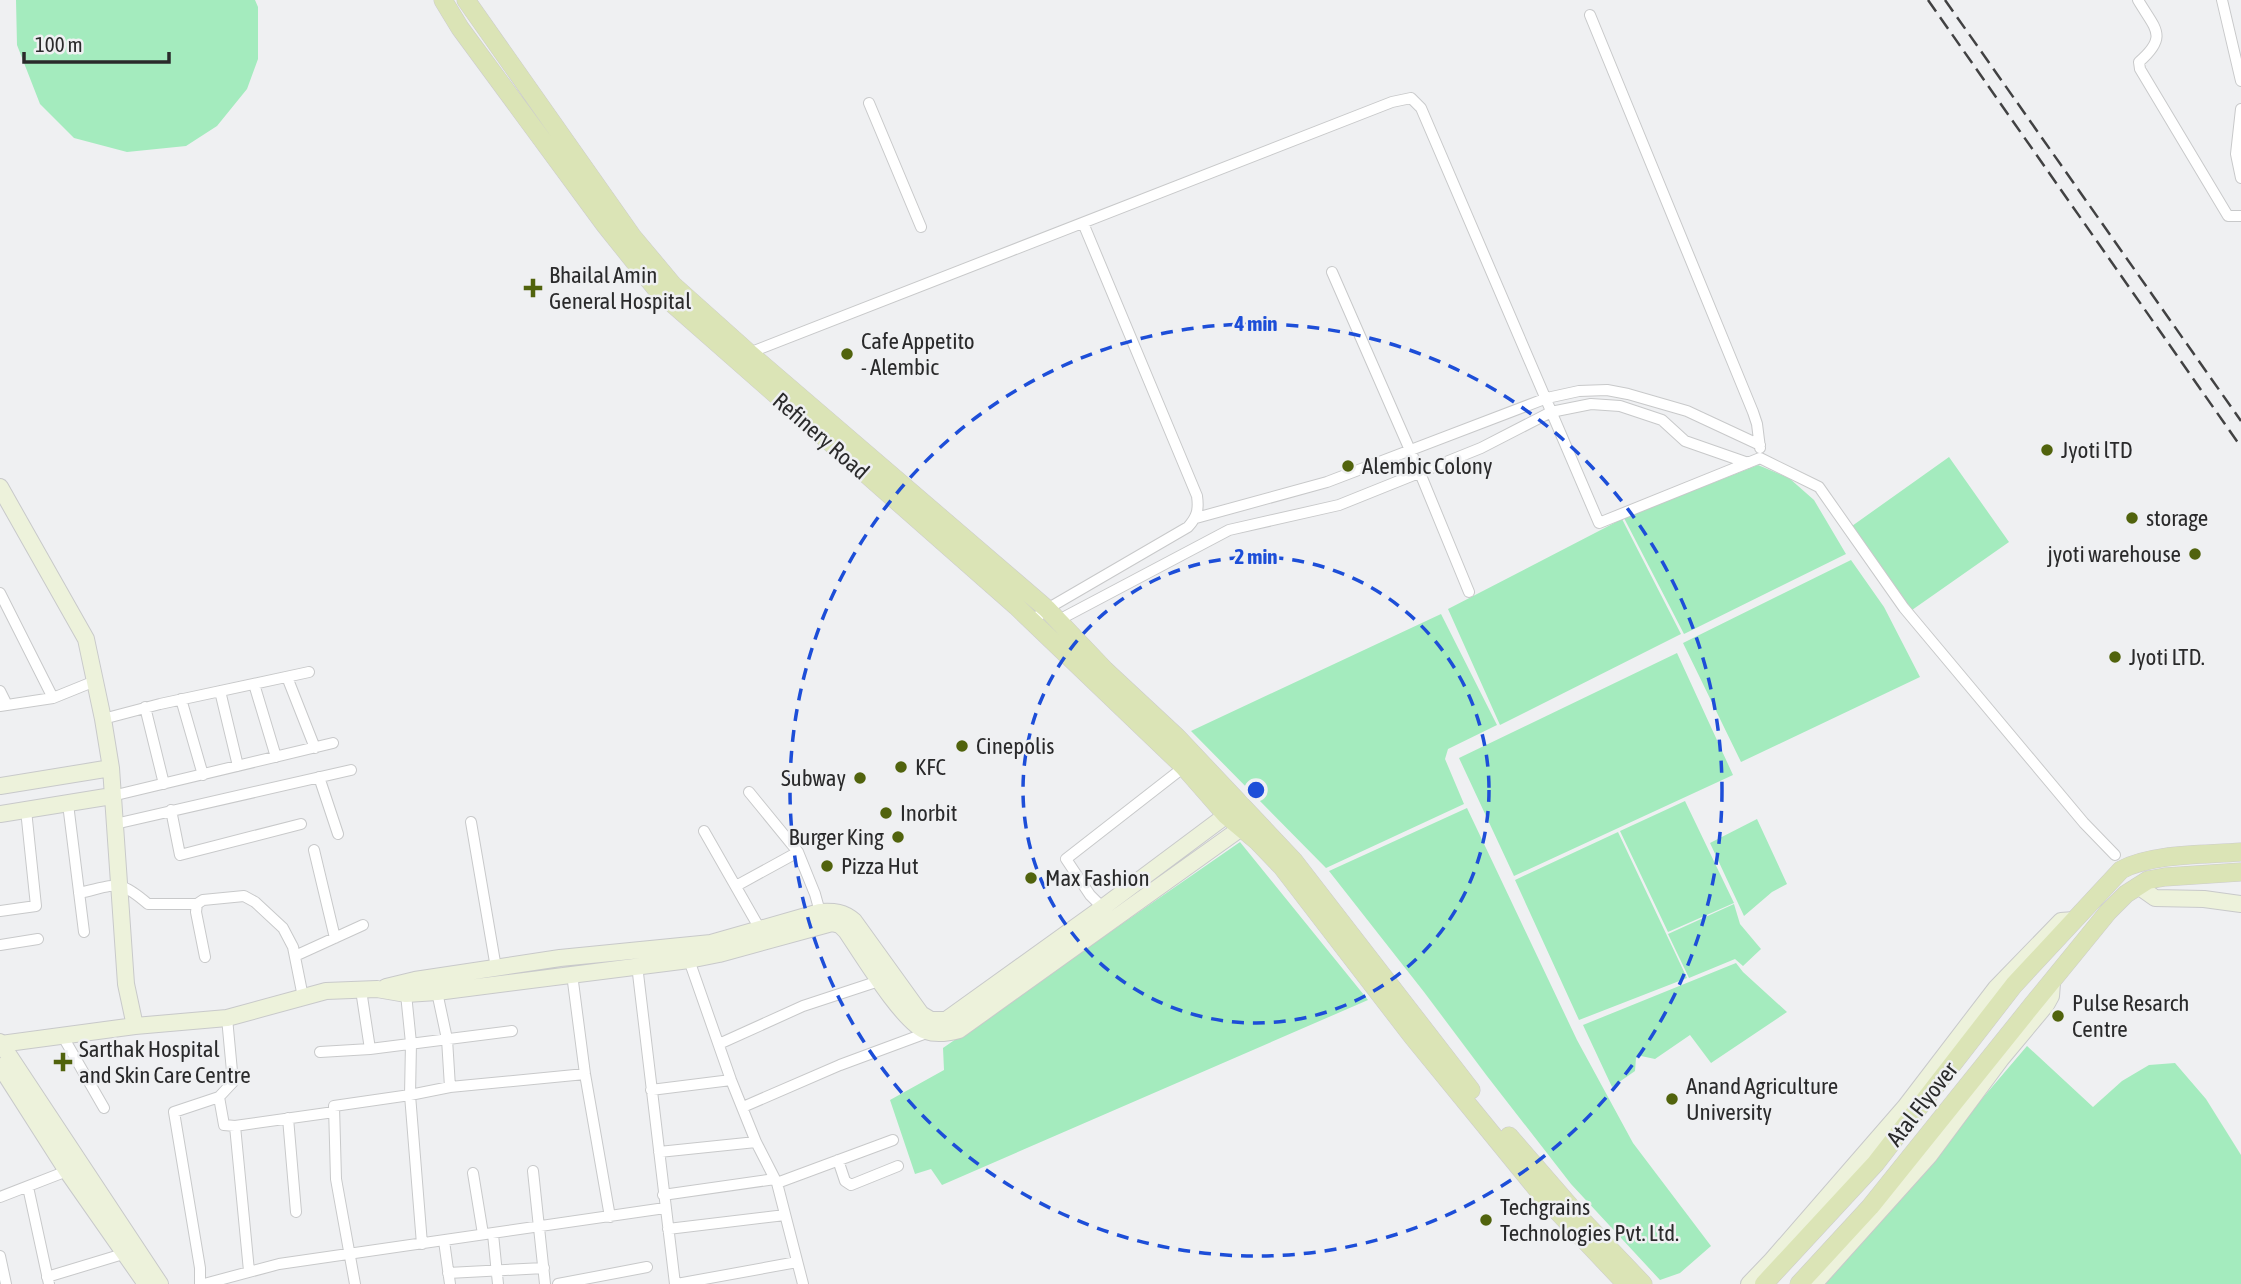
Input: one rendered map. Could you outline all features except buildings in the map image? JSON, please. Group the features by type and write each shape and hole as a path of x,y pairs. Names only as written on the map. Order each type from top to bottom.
{"main road":[{"name":"Refinery Road","path":"443,0 460,28 644,275 677,309 753,363 1052,614 1241,804 1247,826"},
{"name":"Refinery Road","path":"466,0 653,262 683,295 1184,767 1226,816 1247,826"},
{"path":"1247,826 1294,862 1463,1089 1496,1122 1626,1284"},
{"path":"2123,862 2241,852"},
{"name":"Atal Flyover","path":"1764,1284 1876,1163 2014,985 2061,936 2123,862"},
{"path":"2138,886 2148,880 2165,877 2241,872"},
{"name":"Atal Flyover","path":"1799,1284 1893,1180 2108,912 2138,886"},
{"path":"1577,1224 1643,1284"}],"street":[{"path":"2138,0 2157,33 2158,40 2139,62 2140,69 2228,216 2241,216"},
{"path":"2222,0 2236,35 2241,81"},
{"path":"1590,15 1753,412 1760,458"},
{"path":"753,363 1083,223 1392,102 1410,98 1421,108 1599,523 1760,458 1819,487 1904,608 2084,823 2123,862"},
{"path":"869,103 921,227"},
{"path":"2241,109 2236,154 2241,178"},
{"path":"1036,625 1188,527 1196,518 1198,508 1197,496 1083,223"},
{"path":"1332,272 1469,592"},
{"path":"1196,518 1327,482 1547,398 1579,391 1607,390 1687,411 1760,445"},
{"path":"1052,614 1229,530 1339,505 1480,449 1551,412 1591,404 1619,406 1662,420 1685,441 1748,463"},
{"path":"0,487 86,639 111,768 126,984 135,1026"},
{"path":"0,593 53,698"},
{"path":"103,719 145,707 309,672"},
{"path":"287,677 315,748"},
{"path":"0,691 3,706 53,698 95,681"},
{"path":"254,684 276,757"},
{"path":"220,691 238,766"},
{"path":"181,699 203,775"},
{"path":"145,707 164,784"},
{"path":"0,814 113,796 333,743"},
{"path":"1109,913 1090,895 1066,859 1184,767"},
{"path":"0,786 111,768"},
{"path":"115,824 351,770"},
{"path":"319,777 338,834"},
{"path":"749,792 798,852 816,894 820,912"},
{"path":"68,804 83,932"},
{"path":"369,990 415,980 596,954 697,945 820,912 837,912 849,917 913,1023 929,1032 959,1030 1109,913 1241,804"},
{"path":"0,911 36,906 26,810"},
{"path":"171,810 180,855 301,824"},
{"path":"471,821 496,968"},
{"path":"160,1284 0,1043 135,1026 227,1018 326,991 369,990 406,994 437,992 689,960 832,923 840,925 846,931 921,1014 931,1020 946,1020 1247,826"},
{"path":"704,831 760,929"},
{"path":"314,850 335,938"},
{"path":"736,886 798,852"},
{"path":"79,892 119,885 128,887 148,904 198,904"},
{"path":"2138,886 2155,898 2241,904"},
{"path":"205,957 196,912 198,904 203,900 237,895 249,898 283,928 289,937 303,997"},
{"path":"1749,1284 1888,1127 1996,988 2061,922 2074,920"},
{"path":"295,956 363,925"},
{"path":"0,945 38,939"},
{"path":"689,960 731,1080 756,1142 776,1181 803,1284"},
{"path":"637,965 663,1195 676,1284 797,1262"},
{"path":"572,974 585,1074 610,1217"},
{"path":"719,1044 803,1006 887,978"},
{"path":"1814,1284 1929,1156 2001,1059 2046,1005 2051,996 2052,983"},
{"path":"369,990 370,1049"},
{"path":"437,992 447,1039 450,1087"},
{"path":"406,994 411,1043 410,1095 422,1244"},
{"path":"227,1018 233,1082 219,1097 174,1112 202,1284 278,1265 665,1208"},
{"path":"320,1052 370,1049 512,1031"},
{"path":"743,1107 840,1065 929,1032"},
{"path":"62,1035 104,1108"},
{"path":"0,1066 6,1082 146,1284"},
{"path":"355,1284 336,1179 334,1106 450,1087 585,1074"},
{"path":"652,1090 731,1080"},
{"path":"219,1097 224,1125 235,1126 334,1112"},
{"path":"288,1118 296,1212"},
{"path":"235,1126 249,1271"},
{"path":"663,1195 776,1181 893,1140"},
{"path":"659,1152 756,1142"},
{"path":"838,1160 845,1181 851,1185 898,1166"},
{"path":"0,1197 67,1171"},
{"path":"533,1171 545,1284"},
{"path":"473,1173 498,1284"},
{"path":"28,1187 48,1281 123,1254"},
{"path":"668,1229 785,1215"},
{"path":"444,1241 449,1278 496,1270 544,1268"},
{"path":"0,1256 6,1284"},
{"path":"558,1284 647,1267"}],"green space":[{"path":"16,0 255,0 258,7 258,59 247,89 217,126 186,146 127,152 74,138 40,104 17,45"},
{"path":"1949,457 2009,542 1912,610 1852,526"},
{"path":"1758,465 1789,478 1814,500 1846,554 1684,634 1624,518"},
{"path":"1622,519 1681,634 1500,725 1448,609"},
{"path":"1851,560 1884,607 1920,677 1741,762 1683,643"},
{"path":"1441,614 1497,725 1448,749 1445,759 1464,804 1326,868 1191,731"},
{"path":"1677,653 1733,775 1514,876 1459,758"},
{"path":"1685,801 1734,903 1668,932 1620,831"},
{"path":"1467,808 1577,1040 1633,1143 1711,1246 1680,1273 1660,1280 1571,1184 1329,871"},
{"path":"1757,819 1787,884 1772,892 1744,916 1710,843"},
{"path":"1618,832 1687,978 1579,1020 1515,880"},
{"path":"1240,842 1368,1000 942,1185 931,1169 915,1174 890,1100 944,1070 943,1048"},
{"path":"1734,904 1740,924 1761,949 1743,966 1735,959 1689,978 1668,934"},
{"path":"1736,963 1787,1012 1711,1063 1690,1035 1655,1059 1641,1056 1636,1058 1635,1071 1612,1087 1583,1025"},
{"path":"2027,1046 2093,1107 2122,1081 2149,1065 2175,1063 2206,1099 2241,1155 2241,1284 1824,1284"}],"railway":[{"path":"1928,0 2241,447"},
{"path":"1945,0 2241,421"}],"place":[{"name":"Bhailal Amin General Hospital","path":"533,288"},
{"name":"Cafe Appetito - Alembic","path":"847,354"},
{"name":"Jyoti lTD","path":"2047,450"},
{"name":"Alembic Colony","path":"1348,466"},
{"name":"storage","path":"2132,518"},
{"name":"jyoti warehouse","path":"2195,554"},
{"name":"Jyoti LTD.","path":"2115,657"},
{"name":"Cinepolis","path":"962,746"},
{"name":"KFC","path":"901,767"},
{"name":"Subway","path":"860,778"},
{"name":"Inorbit","path":"886,813"},
{"name":"Burger King","path":"898,837"},
{"name":"Pizza Hut","path":"827,866"},
{"name":"Max Fashion","path":"1031,878"},
{"name":"Pulse Resarch Centre","path":"2058,1016"},
{"name":"Sarthak Hospital and Skin Care Centre","path":"63,1062"},
{"name":"Anand Agriculture University","path":"1672,1099"},
{"name":"Techgrains Technologies Pvt. Ltd.","path":"1486,1220"}]}
